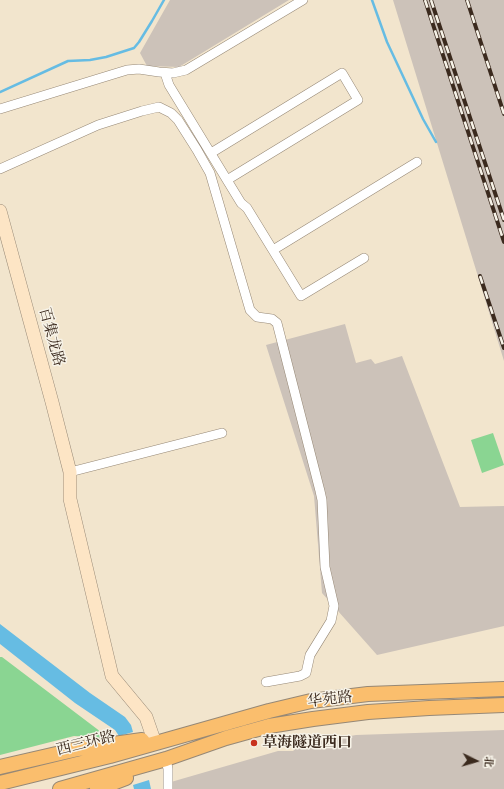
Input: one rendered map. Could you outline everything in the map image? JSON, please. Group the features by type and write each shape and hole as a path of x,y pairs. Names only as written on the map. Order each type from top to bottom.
{"main road":[{"name":"华苑路","path":"154,741 180,736 311,701 368,694 504,689"},
{"name":"华苑路","path":"166,758 226,738 269,726 313,718 368,712 504,705"},
{"path":"0,767 78,749 133,740 154,741"},
{"name":"西三环路","path":"0,783 110,756 154,741"},
{"path":"60,789 166,758"},
{"path":"97,789 142,772 166,758"}],"street":[{"path":"0,109 127,70 140,69 173,73 186,70 302,0"},
{"path":"165,72 169,85 241,203 247,208 301,296 364,258"},
{"path":"211,153 342,73 358,100 227,180"},
{"path":"0,169 98,125 159,107 176,117 210,173 250,310 257,317 272,319 277,323 322,500 325,567 334,606 330,621 310,655 306,673 300,676 266,682"},
{"path":"273,250 417,162"},
{"name":"百集龙路","path":"0,211 70,472 70,499 112,676 146,717 154,741"},
{"path":"70,472 222,433"},
{"path":"166,758 168,769 168,789"}],"shaded area":[{"path":"170,0 289,0 179,67 147,66 140,53"},
{"path":"393,0 504,0 504,361"},
{"path":"345,324 356,363 371,359 375,364 402,356 460,507 504,506 504,626 377,655 322,593 314,496 266,345"},
{"path":"504,730 504,789 170,789 171,782 278,751 293,751 300,745 356,735"}],"green space":[{"path":"493,433 504,465 482,473 471,440"},
{"path":"0,657 101,732 106,738 74,736 0,755"}],"water":[{"path":"0,624 90,693 125,717 131,725 133,732 119,736 115,730 75,703 0,644"},
{"path":"149,780 151,789 134,789 133,785"}],"waterway":[{"path":"0,92 68,61 90,60 106,57 134,48 164,0"},
{"path":"372,0 387,42 423,119 436,142"}],"railway":[{"path":"425,0 504,242"},
{"path":"431,0 504,220"},
{"path":"467,0 504,114"},
{"path":"480,276 504,348"}],"place":[{"name":"草海隧道西口","path":"254,743"}]}
